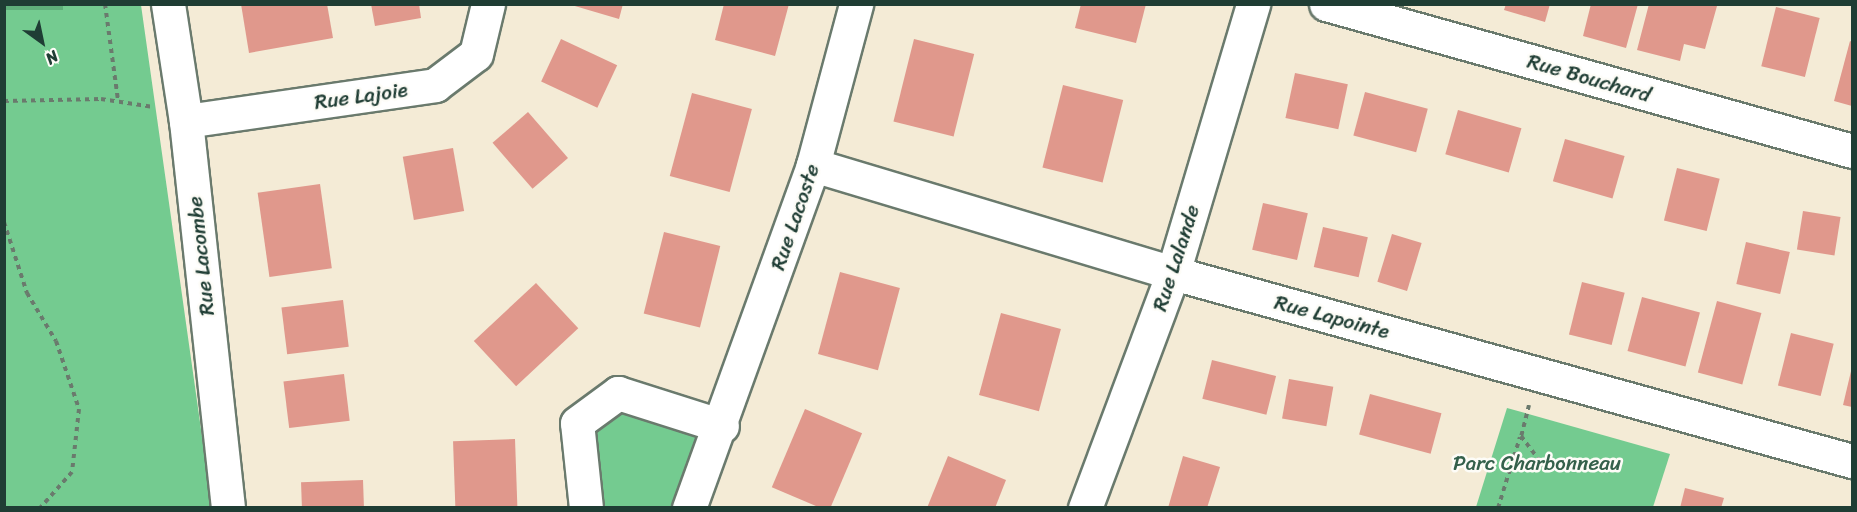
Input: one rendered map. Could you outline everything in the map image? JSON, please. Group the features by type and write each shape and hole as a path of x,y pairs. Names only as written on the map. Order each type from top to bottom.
{"street":[{"name":"Rue Lacombe","path":"168,4 186,121 228,507"},
{"name":"Rue Lajoie","path":"186,121 435,85 476,54 488,4"},
{"name":"Rue Lacoste","path":"689,507 722,426 813,165 856,4"},
{"name":"Rue Lalande","path":"1085,507 1173,273 1253,4"},
{"name":"Rue Bouchard","path":"1326,4 1852,151"},
{"name":"Rue Lapointe","path":"813,165 1173,273 1852,461"},
{"path":"586,507 577,423 618,393 722,426"}],"path":[{"path":"105,4 118,100"},
{"path":"4,101 118,100 141,102 186,121"},
{"path":"4,165 4,172"},
{"path":"4,222 27,293 56,341 79,409 72,472 40,507"},
{"path":"1498,507 1521,436 1537,373"},
{"path":"1521,436 1544,467"}],"green space":[{"path":"63,4 141,5 212,507 5,507 4,10 63,10"},
{"path":"5,5 63,5 63,10 5,10"},
{"path":"618,393 722,426 689,507 586,508 577,423"},
{"name":"Parc Charbonneau","path":"1507,408 1670,454 1653,507 1476,507"}],"building":[{"path":"241,4 327,4 333,38 249,53"},
{"path":"371,4 419,4 421,18 375,26"},
{"path":"568,4 623,4 619,19"},
{"path":"724,4 789,4 775,56 715,40"},
{"path":"1081,4 1146,4 1136,43 1075,28"},
{"path":"1506,4 1550,4 1545,22 1504,10"},
{"path":"1591,4 1638,4 1626,48 1583,36"},
{"path":"1649,4 1717,6 1705,49 1684,44 1680,61 1637,50"},
{"path":"1776,7 1820,18 1805,77 1761,66"},
{"path":"561,39 617,65 597,108 541,82"},
{"path":"914,39 974,54 954,136 893,121"},
{"path":"1850,41 1852,42 1852,106 1834,101"},
{"path":"1295,73 1348,84 1338,129 1285,118"},
{"path":"1063,85 1123,100 1103,182 1042,167"},
{"path":"1365,92 1428,109 1416,152 1353,135"},
{"path":"692,93 752,109 730,192 670,176"},
{"path":"1458,110 1521,128 1509,172 1445,154"},
{"path":"528,112 568,158 533,189 493,143"},
{"path":"1565,139 1625,156 1612,198 1553,181"},
{"path":"453,148 464,211 414,220 403,157"},
{"path":"1677,168 1720,179 1707,231 1664,220"},
{"path":"320,184 332,268 269,277 258,193"},
{"path":"1263,203 1308,213 1297,260 1252,250"},
{"path":"1803,211 1841,217 1834,255 1797,250"},
{"path":"1323,227 1368,237 1359,277 1314,267"},
{"path":"664,232 720,246 700,328 644,314"},
{"path":"1392,234 1422,243 1407,291 1377,282"},
{"path":"1746,242 1790,252 1780,294 1736,284"},
{"path":"840,272 900,288 878,370 818,354"},
{"path":"1582,282 1625,293 1612,345 1569,334"},
{"path":"536,283 578,328 516,386 474,341"},
{"path":"1642,297 1700,313 1685,367 1628,351"},
{"path":"343,300 349,347 287,354 281,308"},
{"path":"1717,301 1761,313 1742,384 1698,372"},
{"path":"1001,313 1061,329 1039,411 979,395"},
{"path":"1791,333 1834,344 1821,396 1778,385"},
{"path":"1212,360 1276,376 1266,415 1202,399"},
{"path":"1852,367 1852,407 1843,405"},
{"path":"344,374 350,421 289,428 283,381"},
{"path":"1289,379 1333,387 1326,426 1282,418"},
{"path":"1370,394 1441,413 1431,454 1359,435"},
{"path":"805,409 862,433 830,508 821,508 772,487"},
{"path":"515,439 517,508 455,508 453,441"},
{"path":"948,456 1006,480 995,508 927,508"},
{"path":"1183,456 1220,467 1207,508 1168,508"},
{"path":"363,480 364,508 302,508 301,482"},
{"path":"1685,488 1724,498 1721,508 1680,508"}]}
